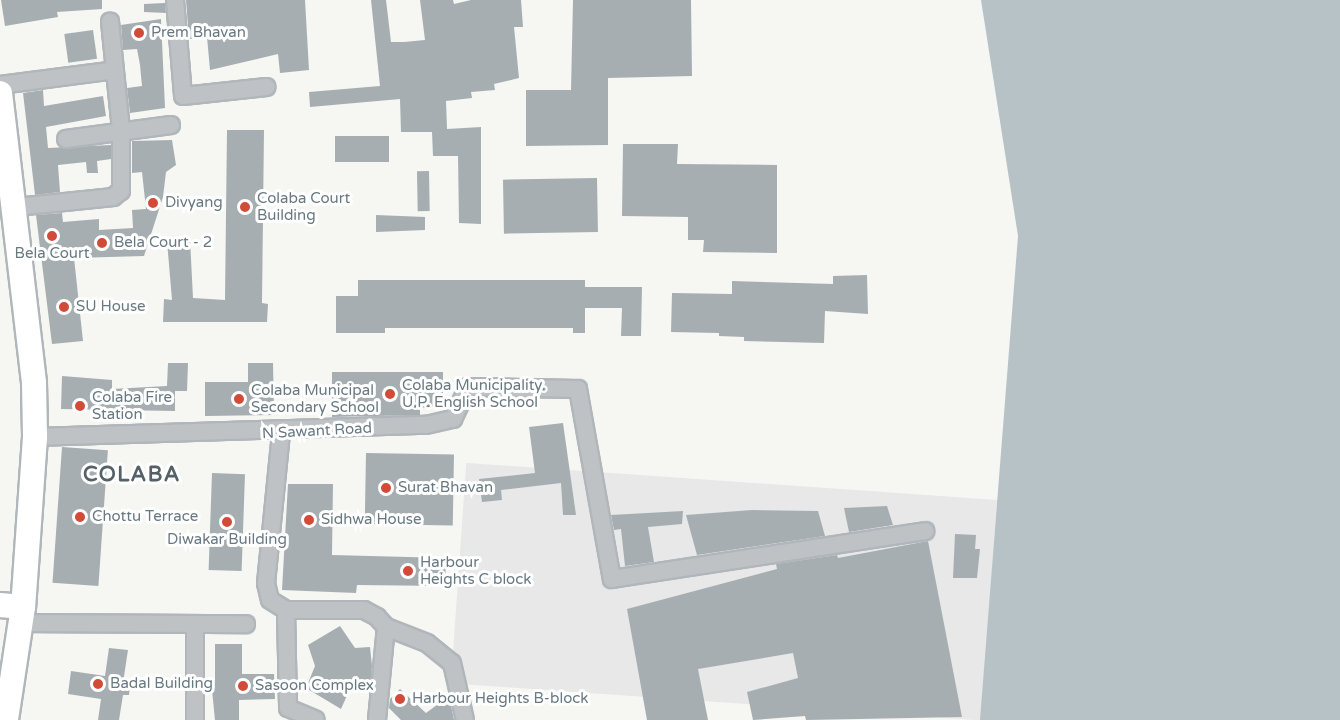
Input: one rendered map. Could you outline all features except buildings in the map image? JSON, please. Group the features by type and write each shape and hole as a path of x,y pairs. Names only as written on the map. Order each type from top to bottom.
{"main road":[{"path":"0,93 16,207 34,383 35,437 15,612 6,720"}],"street":[{"path":"175,0 183,96 267,87"},
{"path":"16,207 113,197 121,191 123,182 121,130 110,22"},
{"path":"0,85 115,70"},
{"path":"66,139 171,125"},
{"name":"N Sawant Road","path":"35,437 281,433 426,426 453,419 468,387 578,390 612,579 925,531"},
{"path":"281,433 266,583 270,600 286,610 364,610 377,616 386,627 410,636 452,663 465,720"},
{"path":"286,610 288,708 316,720"},
{"path":"15,612 195,624 246,624"},
{"path":"195,624 195,720"},
{"path":"377,720 386,627"}],"shaded area":[{"path":"981,0 1340,0 1340,720 980,720 1018,236"},
{"path":"466,463 997,500 982,720 451,683"}],"place":[{"name":"Prem Bhavan","path":"139,33"},
{"name":"Divyang","path":"153,203"},
{"name":"Colaba Court Building","path":"245,207"},
{"name":"Bela Court","path":"52,236"},
{"name":"Bela Court - 2","path":"102,243"},
{"name":"SU House","path":"64,307"},
{"name":"Colaba Municipality. U.P. English School","path":"390,394"},
{"name":"Colaba Municipal Secondary School","path":"239,399"},
{"name":"Colaba Fire Station","path":"80,406"},
{"name":"Surat Bhavan","path":"386,488"},
{"name":"Chottu Terrace","path":"80,517"},
{"name":"Sidhwa House","path":"309,520"},
{"name":"Diwakar Building","path":"227,522"},
{"name":"Harbour Heights C block","path":"408,571"},
{"name":"Badal Building","path":"98,684"},
{"name":"Sasoon Complex","path":"243,686"},
{"name":"Harbour Heights B-block","path":"400,699"}],"district":[{"name":"COLABA","path":"132,475"}]}
